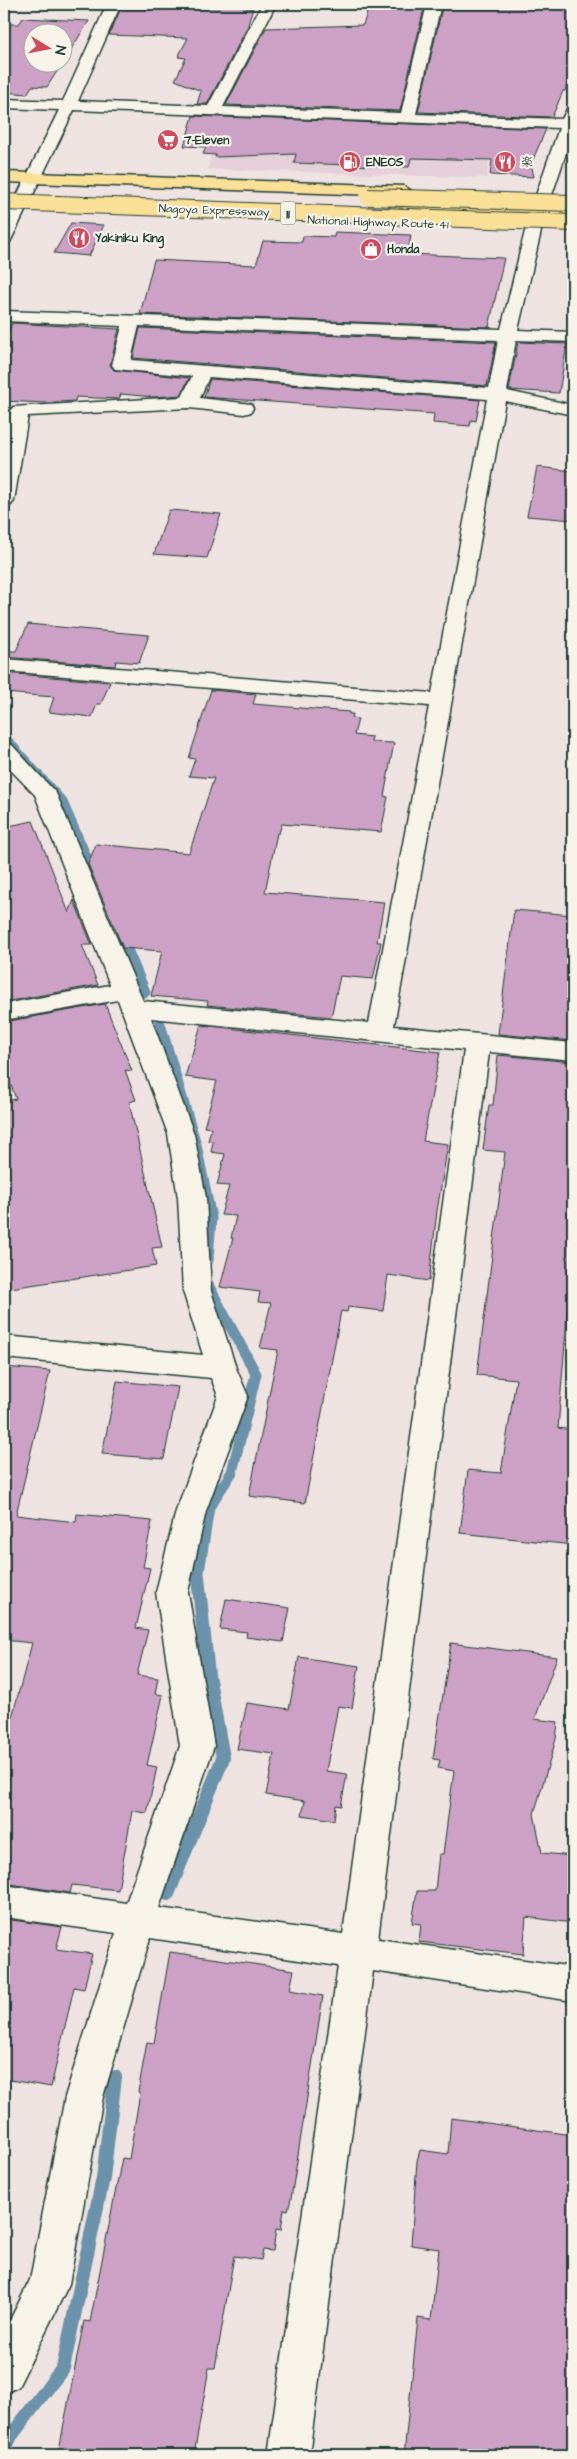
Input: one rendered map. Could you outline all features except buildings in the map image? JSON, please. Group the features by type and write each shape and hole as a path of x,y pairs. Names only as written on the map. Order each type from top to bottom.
{"highway":[{"path":"4,177 573,196"},
{"name":"Nagoya Expressway","path":"4,185 573,203"},
{"path":"4,192 573,212"},
{"name":"Nagoya Expressway","path":"9,206 573,223"},
{"name":"National Highway Route 41","path":"9,206 573,229"}],"street":[{"path":"4,238 9,206 31,178 68,106 114,4"},
{"path":"213,111 269,4"},
{"path":"408,118 434,4"},
{"path":"4,103 408,118 572,119 544,195"},
{"path":"380,1033 508,335 534,227"},
{"path":"4,316 573,337"},
{"path":"132,321 120,365 497,394 573,410"},
{"path":"189,402 203,371"},
{"path":"4,501 12,410 189,402 244,408"},
{"path":"4,665 440,700"},
{"path":"4,750 45,793 130,999 181,1134 192,1198 197,1292 233,1396 191,1511 172,1592 197,1746 137,1922 84,2097 49,2284 4,2373"},
{"path":"4,1012 130,999 380,1033 573,1052"},
{"path":"288,2455 358,1953 478,1042"},
{"path":"4,1347 222,1368"},
{"path":"4,1900 137,1922 573,1984"}],"shaded area":[{"name":"ENEOS","path":"214,145 489,154 487,178 208,169"}],"waterway":[{"path":"4,736 63,802 95,875"},
{"path":"121,936 145,992"},
{"path":"160,1024 196,1145 211,1218 208,1260"},
{"path":"198,1578 209,1507 232,1472 256,1374 206,1281 206,1276"},
{"path":"168,1894 223,1758 208,1675 198,1578"},
{"path":"4,2451 11,2436 63,2368 103,2178 115,2077"}],"place":[{"name":"7-Eleven","path":"168,140"},
{"name":"ENEOS","path":"350,162"},
{"name":"楽","path":"505,162"},
{"name":"Yakiniku King","path":"79,238"},
{"name":"Honda","path":"371,249"}]}
